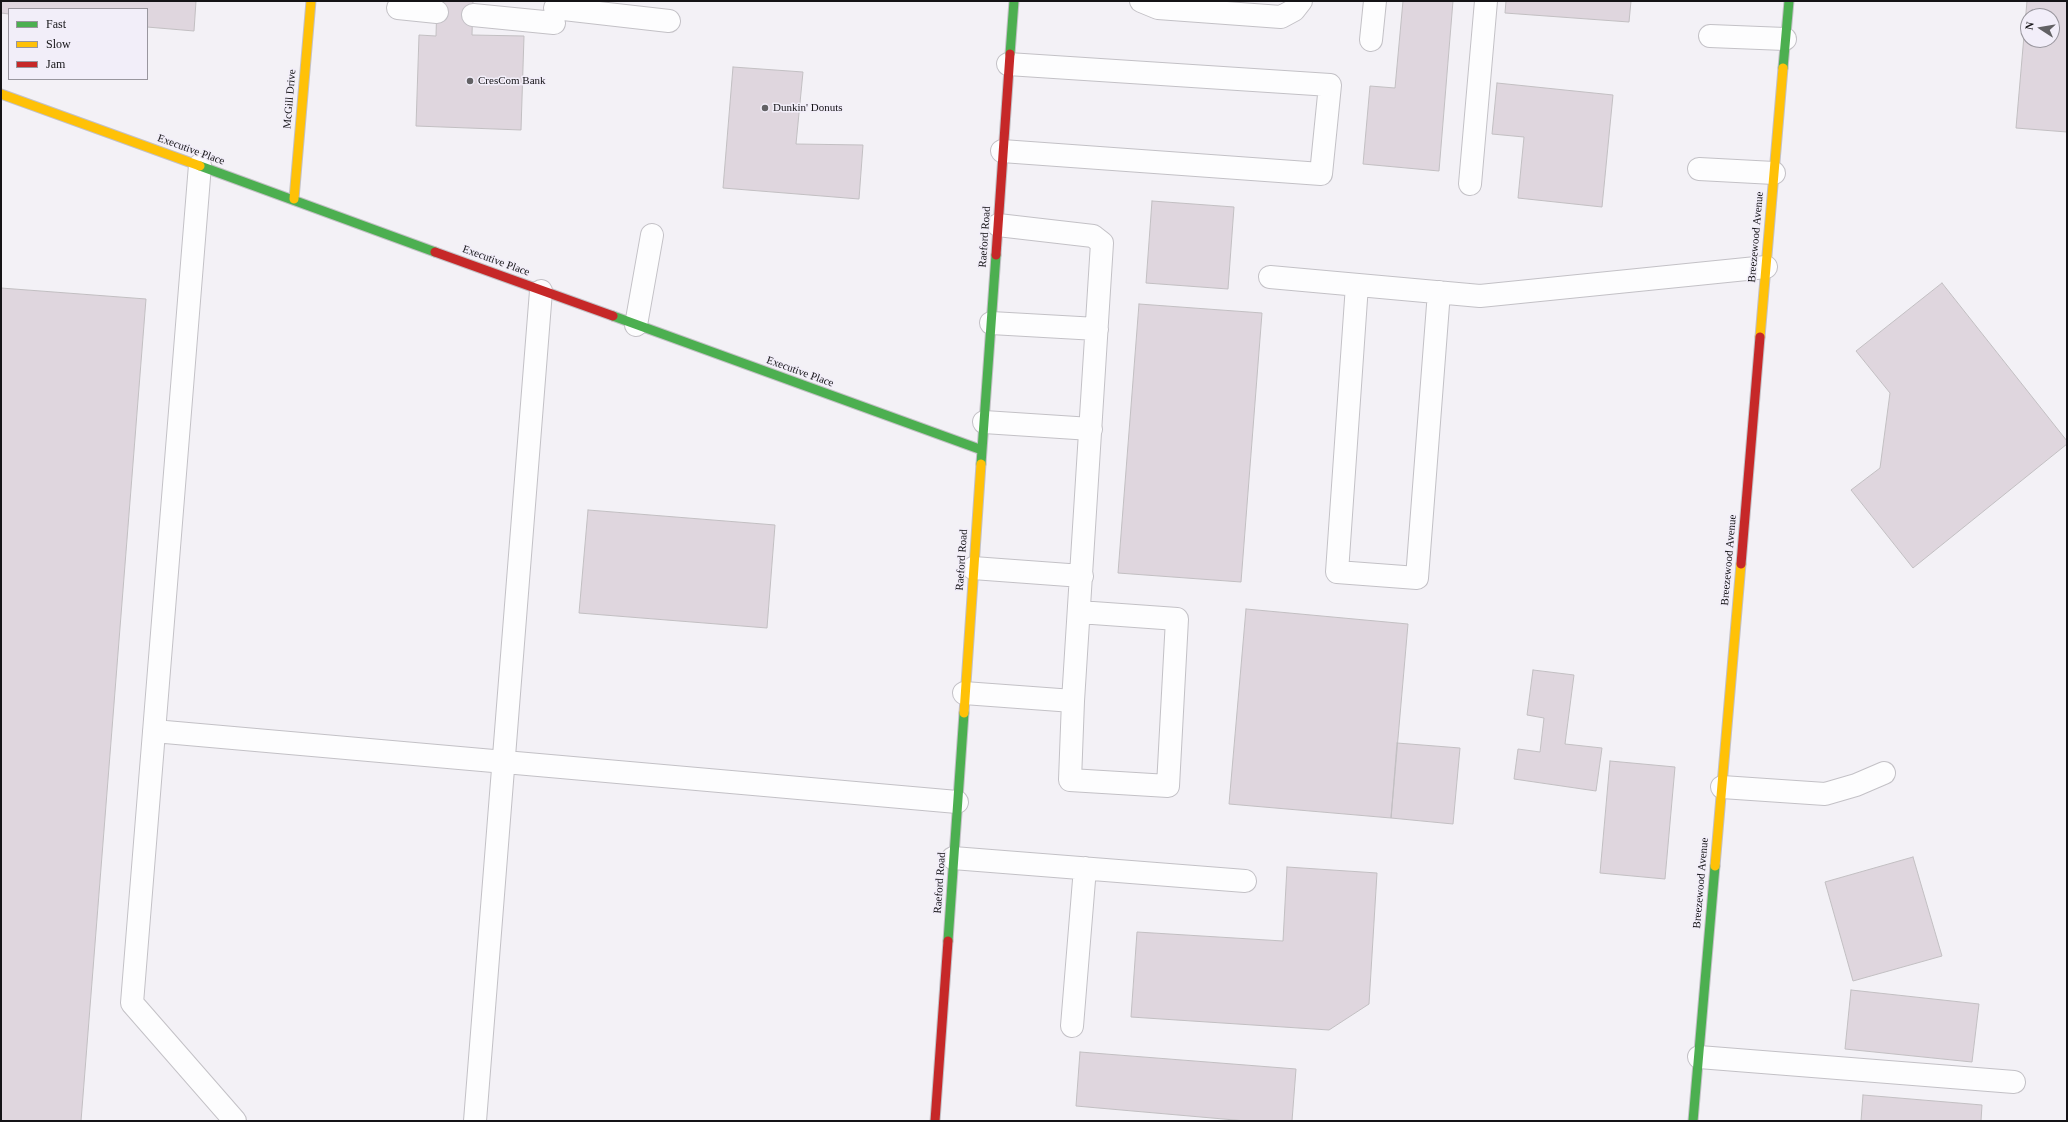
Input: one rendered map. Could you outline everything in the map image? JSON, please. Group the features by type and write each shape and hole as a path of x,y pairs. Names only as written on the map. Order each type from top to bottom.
{"street":[{"name":"McGill Drive","path":"294,199 310,1"},
{"name":"Raeford Road","path":"935,1121 1008,64 1014,1"},
{"name":"Breezewood Avenue","path":"1693,1121 1788,1"},
{"name":"Executive Place","path":"1,94 294,199 541,291 982,450"}],"lane":[{"path":"1141,1 1158,8 1281,17 1294,10 1301,1"},
{"path":"1371,40 1374,1"},
{"path":"1470,184 1486,1"},
{"path":"398,8 437,12"},
{"path":"473,15 555,15 669,21"},
{"path":"1710,36 1785,39"},
{"path":"1002,151 1321,174 1330,85 1008,64"},
{"path":"200,166 132,1003 235,1121"},
{"path":"1698,169 1774,173"},
{"path":"998,225 1093,236 1102,243 1080,612 1072,701 1070,780 1168,786 1177,619 1080,612"},
{"path":"636,325 652,235"},
{"path":"1270,277 1480,296 1766,267"},
{"path":"1357,285 1337,572 1417,578 1439,292"},
{"path":"475,1121 541,291"},
{"path":"991,323 1097,330"},
{"path":"984,422 1091,429"},
{"path":"973,568 1082,576"},
{"path":"964,693 1072,701"},
{"path":"154,731 957,802"},
{"path":"1722,787 1825,794 1856,785 1884,773"},
{"path":"954,858 1245,881"},
{"path":"1072,1026 1085,868"},
{"path":"1699,1057 2014,1082"}],"building":[{"path":"1,1 196,1 194,31 148,27 148,8 8,8 8,14 1,13"},
{"name":"CresCom Bank","path":"437,1 473,1 472,35 524,36 521,130 416,126 419,35 436,36"},
{"path":"1403,1 1453,1 1439,171 1363,164 1370,86 1395,88"},
{"path":"1506,1 1631,1 1629,22 1505,13"},
{"path":"2027,1 2067,1 2067,132 2016,128 2023,48 2060,48 2060,8 2026,8"},
{"name":"Dunkin' Donuts","path":"733,67 803,72 796,144 863,145 859,199 723,188"},
{"path":"1497,83 1613,95 1602,207 1518,198 1524,137 1492,134"},
{"path":"1152,201 1234,207 1228,289 1146,283"},
{"path":"1942,283 2067,441 2067,444 1913,568 1851,490 1880,468 1890,393 1856,351"},
{"path":"1,288 146,299 81,1121 1,1121"},
{"path":"1139,304 1262,313 1241,582 1118,573"},
{"path":"588,510 775,525 767,628 579,613"},
{"path":"1246,609 1408,624 1391,818 1229,804"},
{"path":"1533,670 1574,675 1565,744 1602,748 1596,791 1514,779 1518,749 1540,752 1544,718 1527,715"},
{"path":"1397,743 1460,748 1453,824 1391,818"},
{"path":"1610,761 1675,767 1665,879 1600,873"},
{"path":"1913,857 1942,956 1853,981 1825,882"},
{"path":"1287,867 1377,873 1369,1004 1329,1030 1131,1017 1137,932 1283,941"},
{"path":"1851,990 1979,1004 1972,1062 1845,1049"},
{"path":"1080,1052 1296,1069 1292,1121 1246,1121 1076,1106"},
{"path":"1863,1095 1982,1105 1981,1121 1861,1121"}],"traffic: fast":[{"path":"1010,54 1014,1"},
{"path":"1783,68 1789,1"},
{"path":"200,166 435,252"},
{"path":"981,464 996,255"},
{"path":"613,316 982,450"},
{"path":"948,941 964,713"},
{"path":"1693,1121 1715,866"}],"traffic: slow":[{"path":"294,199 311,1"},
{"path":"1760,337 1783,68"},
{"path":"1,94 200,166"},
{"path":"964,713 981,464"},
{"path":"1715,866 1741,564"}],"traffic: jam":[{"path":"996,255 1010,54"},
{"path":"435,252 613,316"},
{"path":"1741,564 1760,337"},
{"path":"935,1121 948,941"}],"place":[{"name":"CresCom Bank","path":"470,81"},
{"name":"Dunkin' Donuts","path":"765,108"}]}
